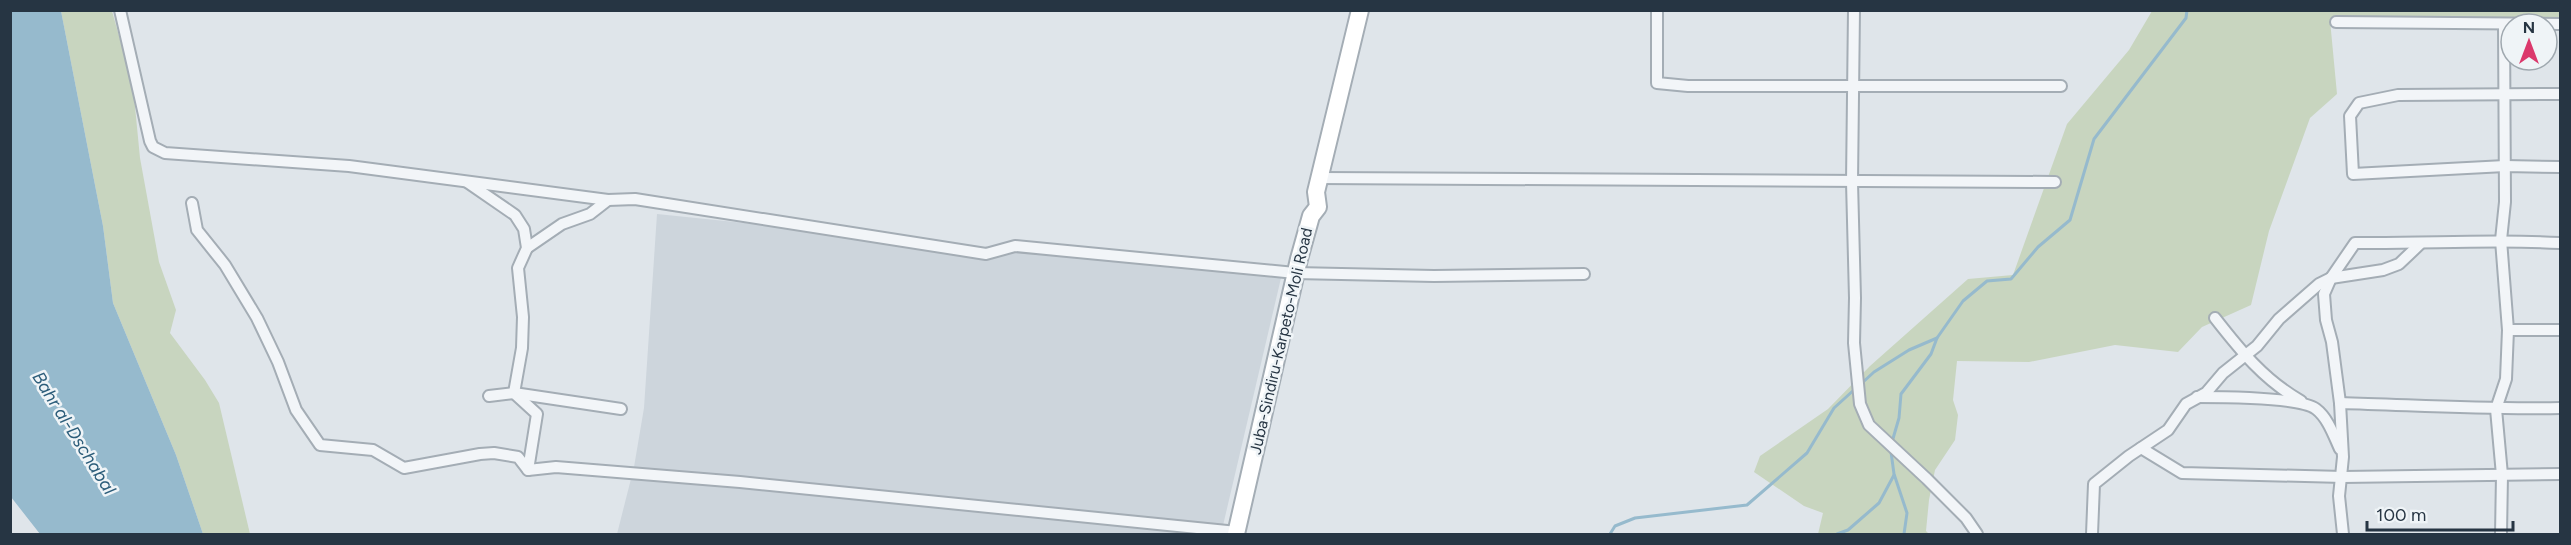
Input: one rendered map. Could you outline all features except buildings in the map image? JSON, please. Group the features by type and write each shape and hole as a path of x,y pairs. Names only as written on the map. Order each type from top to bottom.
{"main road":[{"name":"Juba-Sindiru-Karpeto-Moli Road","path":"1237,533 1295,273 1311,216 1318,207 1316,192 1360,10"}],"street":[{"path":"120,10 147,131 153,147 159,151 349,166 608,200 635,199 986,254 1015,246 1295,273 1434,276 1584,274"},
{"path":"1657,10 1657,83 1688,86 2061,86"},
{"path":"1854,10 1852,182 1856,298 1854,343 1860,404 1869,425 1966,518 1977,534"},
{"path":"2337,22 2499,24"},
{"path":"2501,534 2502,475 2496,410 2506,379 2508,330 2501,240 2505,166 2503,72"},
{"path":"2560,94 2398,95 2359,103 2350,116 2353,174 2505,166 2560,167"},
{"path":"1319,178 2055,182"},
{"path":"465,181 515,215 524,229 527,248"},
{"path":"514,393 522,348 523,317 518,268 527,248 561,224 590,214 608,200"},
{"path":"192,203 197,230 225,265 256,318 278,362 296,410 320,445 374,450 404,468 494,453 518,457 528,470"},
{"path":"2343,534 2339,496 2343,477 2340,404 2324,294 2331,278 2355,243 2420,244 2501,240 2560,243"},
{"path":"2092,534 2094,484 2168,430 2186,404 2205,393 2223,373 2257,346 2279,319 2319,284 2331,278 2383,270 2399,264 2420,244"},
{"path":"2215,318 2245,356 2277,387 2318,410 2330,427 2343,457"},
{"path":"2508,330 2560,330"},
{"path":"514,393 537,414 528,470"},
{"path":"489,396 514,393 621,409"},
{"path":"2196,397 2304,402"},
{"path":"2340,404 2441,405 2496,410 2560,408"},
{"path":"2141,448 2182,473 2343,477 2560,474"},
{"path":"528,470 556,467 740,482 1237,533"}],"shaded area":[{"path":"657,214 1281,278 1221,534 617,534 634,467 644,408"}],"green space":[{"path":"61,11 112,11 133,86 140,158 159,262 176,310 170,333 219,403 250,534 203,534 176,455 113,303 103,226"},
{"path":"2152,11 2560,11 2560,24 2559,12 2499,12 2499,23 2330,20 2337,94 2310,118 2269,231 2251,305 2202,327 2178,352 2115,345 2029,362 1957,361 1953,400 1958,415 1955,440 1935,470 1926,531 1929,534 1818,534 1823,513 1804,506 1754,472 1760,456 1828,409 1870,366 1968,279 2013,275 2067,124 2129,50"}],"water":[{"name":"Bahr al-Dschabal","path":"10,11 61,11 103,226 113,303 176,455 203,534 40,534 11,497"}],"waterway":[{"path":"1862,383 1874,372 1909,350 1937,338 1963,301 1987,281 2011,279 2038,247 2070,220 2094,139 2186,18 2187,10"},
{"path":"1892,442 1899,418 1901,394 1931,354 1937,338"},
{"path":"1610,534 1615,526 1635,518 1747,505 1807,453 1834,408 1855,389"},
{"path":"1891,452 1894,474 1907,513 1904,534"},
{"path":"1837,534 1848,530 1879,503 1894,475"}]}
